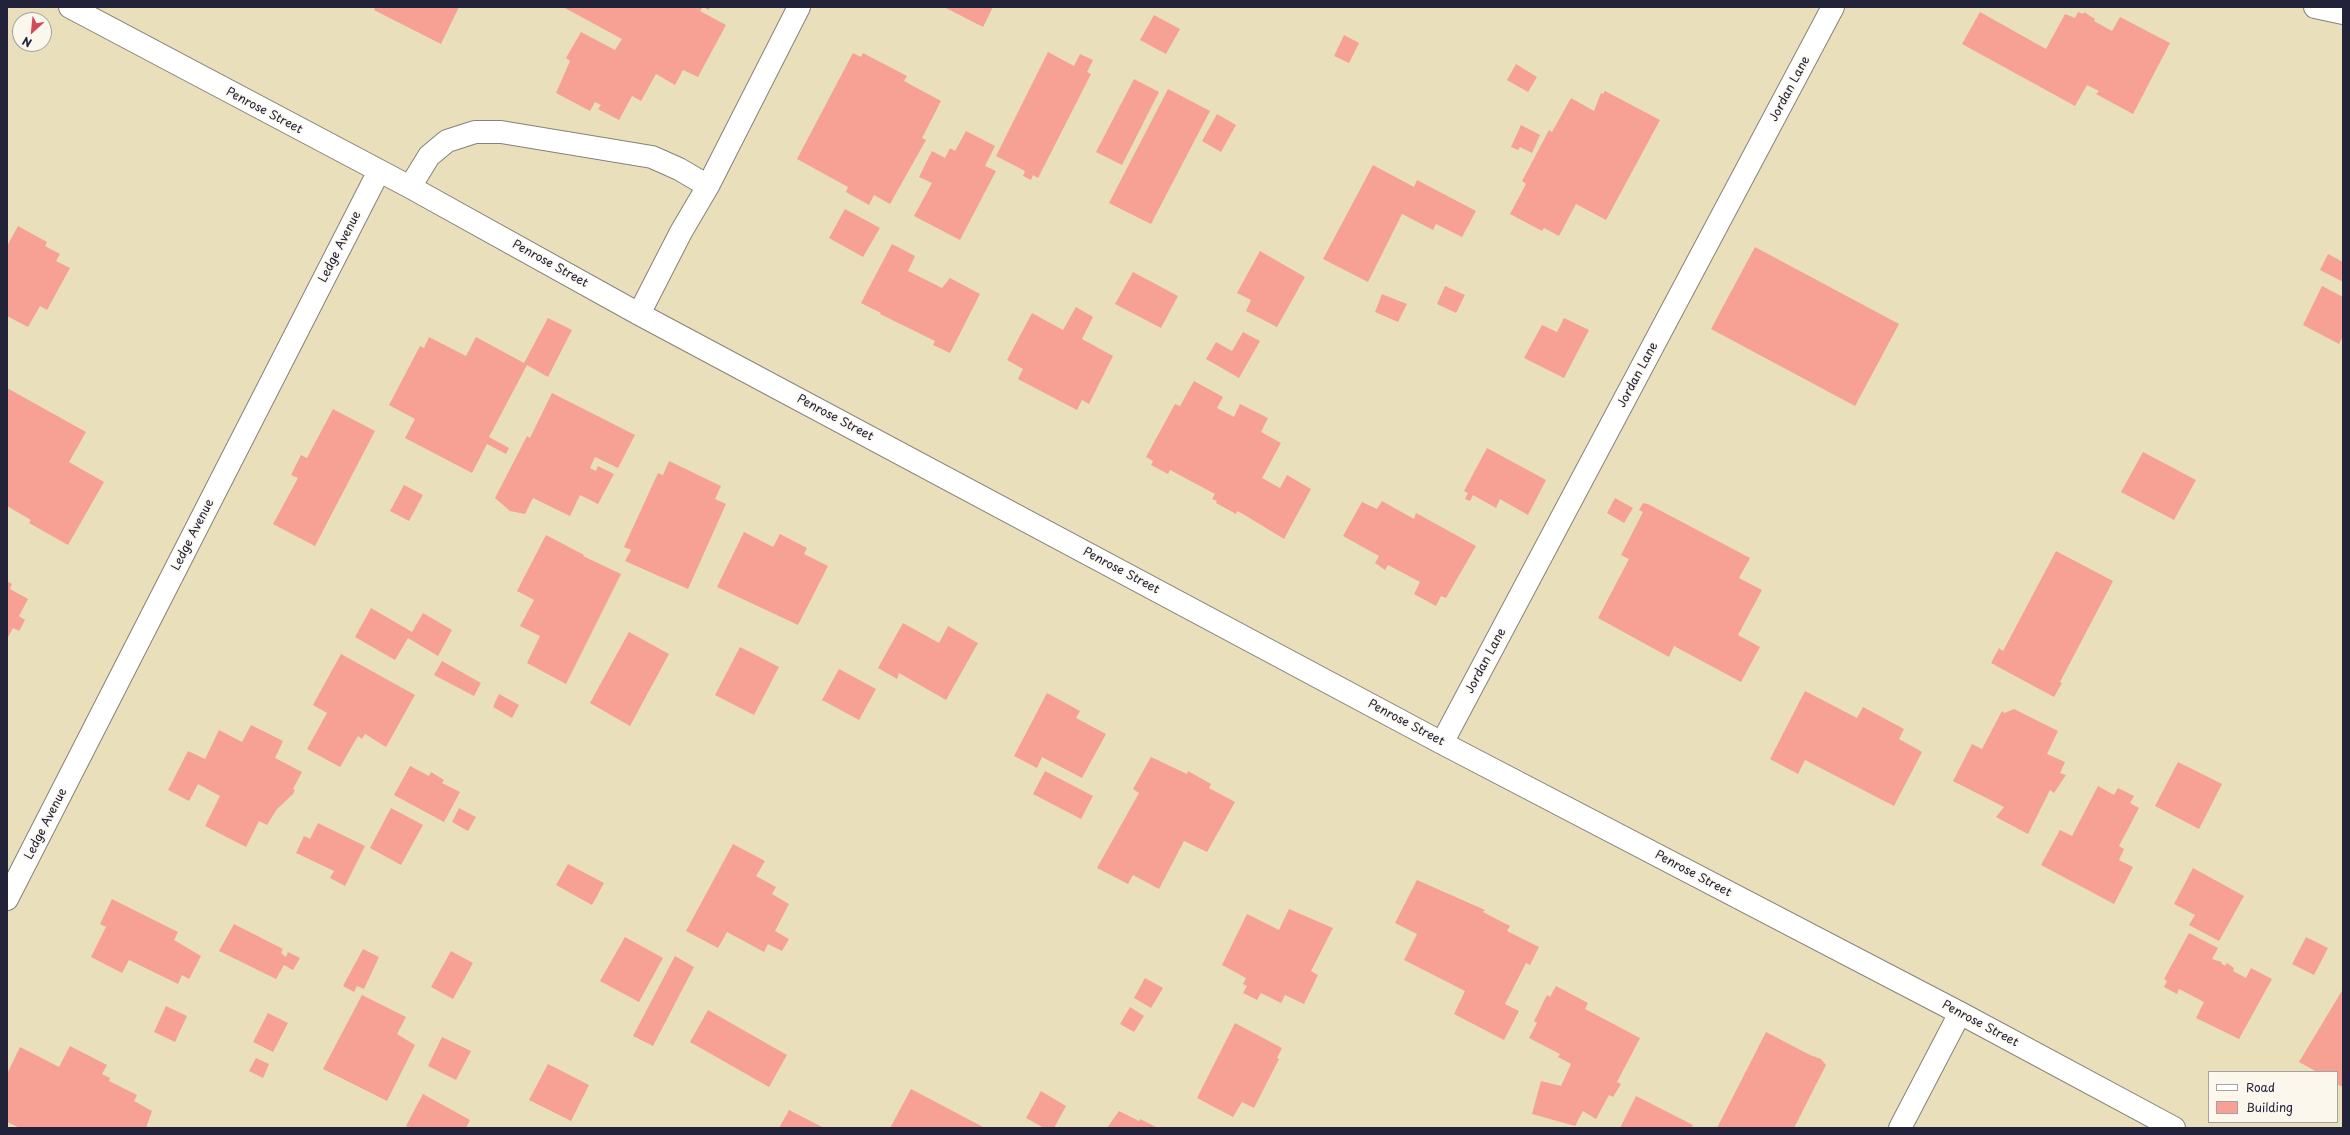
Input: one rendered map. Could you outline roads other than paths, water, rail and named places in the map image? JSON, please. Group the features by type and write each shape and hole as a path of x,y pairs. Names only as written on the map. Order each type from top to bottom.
{"street":[{"name":"Penrose Street","path":"70,7 410,187 638,314 1442,743 1960,1013 2174,1128"},
{"path":"638,314 681,232 708,186 798,7"},
{"name":"Jordan Lane","path":"1442,743 1833,7"},
{"path":"2315,7 2343,13"},
{"path":"410,187 429,156 447,141 475,132 501,132 652,157 679,169 708,186"},
{"name":"Ledge Avenue","path":"7,899 379,171"},
{"path":"1900,1128 1960,1013"}]}
